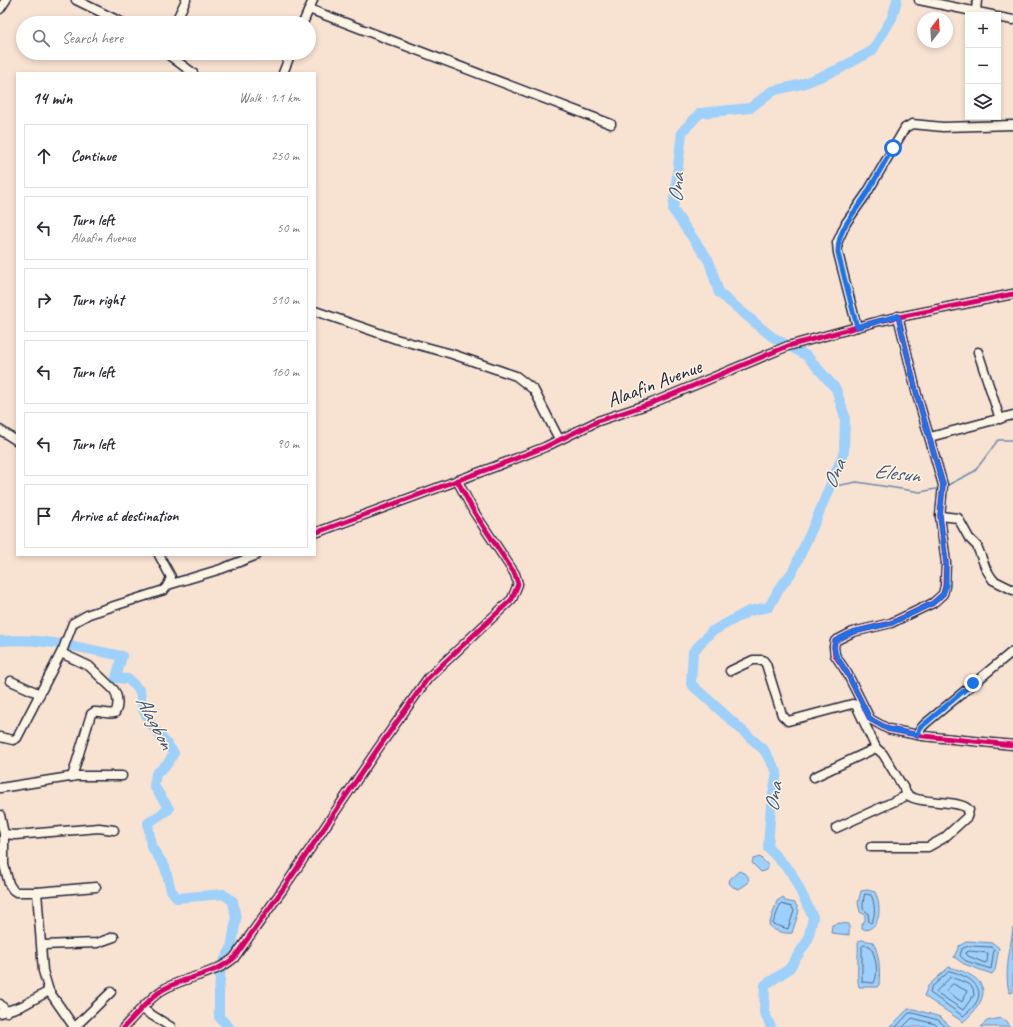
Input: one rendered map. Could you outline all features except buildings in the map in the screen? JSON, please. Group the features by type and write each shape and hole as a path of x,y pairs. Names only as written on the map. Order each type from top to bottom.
{"street":[{"path":"0,9 6,0"},
{"path":"76,0 109,16"},
{"path":"178,16 186,0"},
{"path":"306,16 313,0"},
{"path":"919,0 980,12"},
{"path":"976,11 977,0"},
{"path":"309,9 611,124"},
{"path":"1001,17 1013,20"},
{"path":"175,60 192,72"},
{"path":"283,72 288,60"},
{"path":"857,327 838,253 838,243 846,223 867,193 905,128 912,124 943,128 1013,125"},
{"name":"Alaafin Avenue","path":"316,533 509,461 598,421 652,403 788,346 898,316 1013,294"},
{"path":"316,311 396,340 452,354 516,376 534,390 559,439"},
{"path":"898,316 917,395 930,437 940,478 942,489 940,516 946,563 946,580 943,594 933,603 892,623 853,632 842,637 834,644 836,655 850,678 870,719 888,729 945,740 1013,745"},
{"path":"978,352 1000,419"},
{"path":"930,437 1013,415"},
{"path":"0,430 16,440"},
{"path":"124,1027 163,989 186,979 224,967 234,958 283,890 373,756 428,678 498,614 512,599 517,590 517,580 512,567 474,512 457,480"},
{"path":"940,516 958,518 969,538 977,546 986,569 993,580 1013,590"},
{"path":"0,737 13,740 17,738 62,651 73,623 89,614 164,590 168,585 170,577 160,556"},
{"path":"168,585 221,569 255,556"},
{"path":"62,651 89,666 117,694 117,709 115,713 94,712 92,714 72,777"},
{"path":"918,735 920,728 1013,651"},
{"path":"730,670 753,660 762,660 766,664 782,715 786,720 791,721 852,704 858,708 876,748 883,754 908,795 913,800 936,801 966,807 970,812 944,838 928,847 871,847"},
{"path":"11,681 40,694"},
{"path":"866,728 874,721"},
{"path":"814,777 876,748"},
{"path":"0,788 72,777 122,776"},
{"path":"836,828 908,795"},
{"path":"0,815 4,834 3,858 11,889 16,892 37,892 96,887"},
{"path":"4,834 15,836 99,828 114,830"},
{"path":"37,892 44,970 49,990 75,1027 111,992"},
{"path":"42,945 97,943 114,937"},
{"path":"0,1004 3,1013 22,1006 49,990"},
{"path":"142,1009 171,1027"}],"water":[{"path":"760,857 769,866 766,870 761,872 752,863 753,859"},
{"path":"739,871 747,875 748,883 739,889 733,887 729,883 730,879"},
{"path":"867,890 875,892 879,914 875,924 866,930 862,928 865,915 860,912 858,903 861,891"},
{"path":"783,897 785,901 795,903 799,911 792,933 779,932 769,925 777,901"},
{"path":"840,923 849,924 849,935 831,933 832,925"},
{"path":"1013,928 1013,992 1010,993 1008,987 1007,970"},
{"path":"862,940 873,942 877,953 879,963 879,985 877,987 859,987 858,941"},
{"path":"968,941 993,943 999,948 995,970 992,974 964,964 954,957 959,946"},
{"path":"949,967 972,976 979,981 982,988 983,995 980,1003 963,1022 924,996 928,986"},
{"path":"908,1009 914,1009 940,1017 951,1027 890,1027"},
{"path":"1001,1018 1007,1021 1010,1027 980,1027 987,1021"}],"waterway":[{"name":"Ona","path":"771,1027 764,1012 765,985 789,969 808,940 813,917 791,872 768,848 771,805 777,772 764,750 691,684 693,652 711,632 749,611 769,607 779,589 793,571 844,452 845,417 836,389 807,356 771,336 719,293 709,261 673,210 682,132 700,113 750,108 772,91 802,84 837,70 872,51 892,18 897,0"},
{"name":"Elesun","path":"946,486 975,471 998,440 1013,440"},
{"name":"Elesun","path":"830,487 857,482 920,492 941,488"},
{"name":"Alagbon","path":"0,641 15,640 46,642 122,656 116,678 128,679 140,691 143,710 153,727 174,753 168,763 156,774 154,786 169,809 148,823 151,846 165,867 171,890 177,898 223,894 233,901 236,919 231,949 221,966 219,992 219,1017 229,1027"}],"cycle path":[{"path":"316,533 545,447 598,421 652,403 788,346 879,321 1013,294"},
{"path":"898,316 917,395 943,485 940,516 946,563 945,586 943,594 933,603 891,623 853,632 835,641 835,655 847,673 870,719 888,729 923,736 1013,745"},
{"path":"124,1027 159,992 182,981 218,968 234,958 428,678 512,599 518,584 515,574 474,512 457,480"}],"route":[{"path":"893,148 867,193 846,223 840,235 838,253 857,327 898,316 917,395 930,437 938,474 943,485 940,516 946,563 946,586 943,594 933,603 892,623 853,632 842,637 835,641 834,651 861,699 870,719 888,729 918,735 920,728 952,703 973,683"}]}
